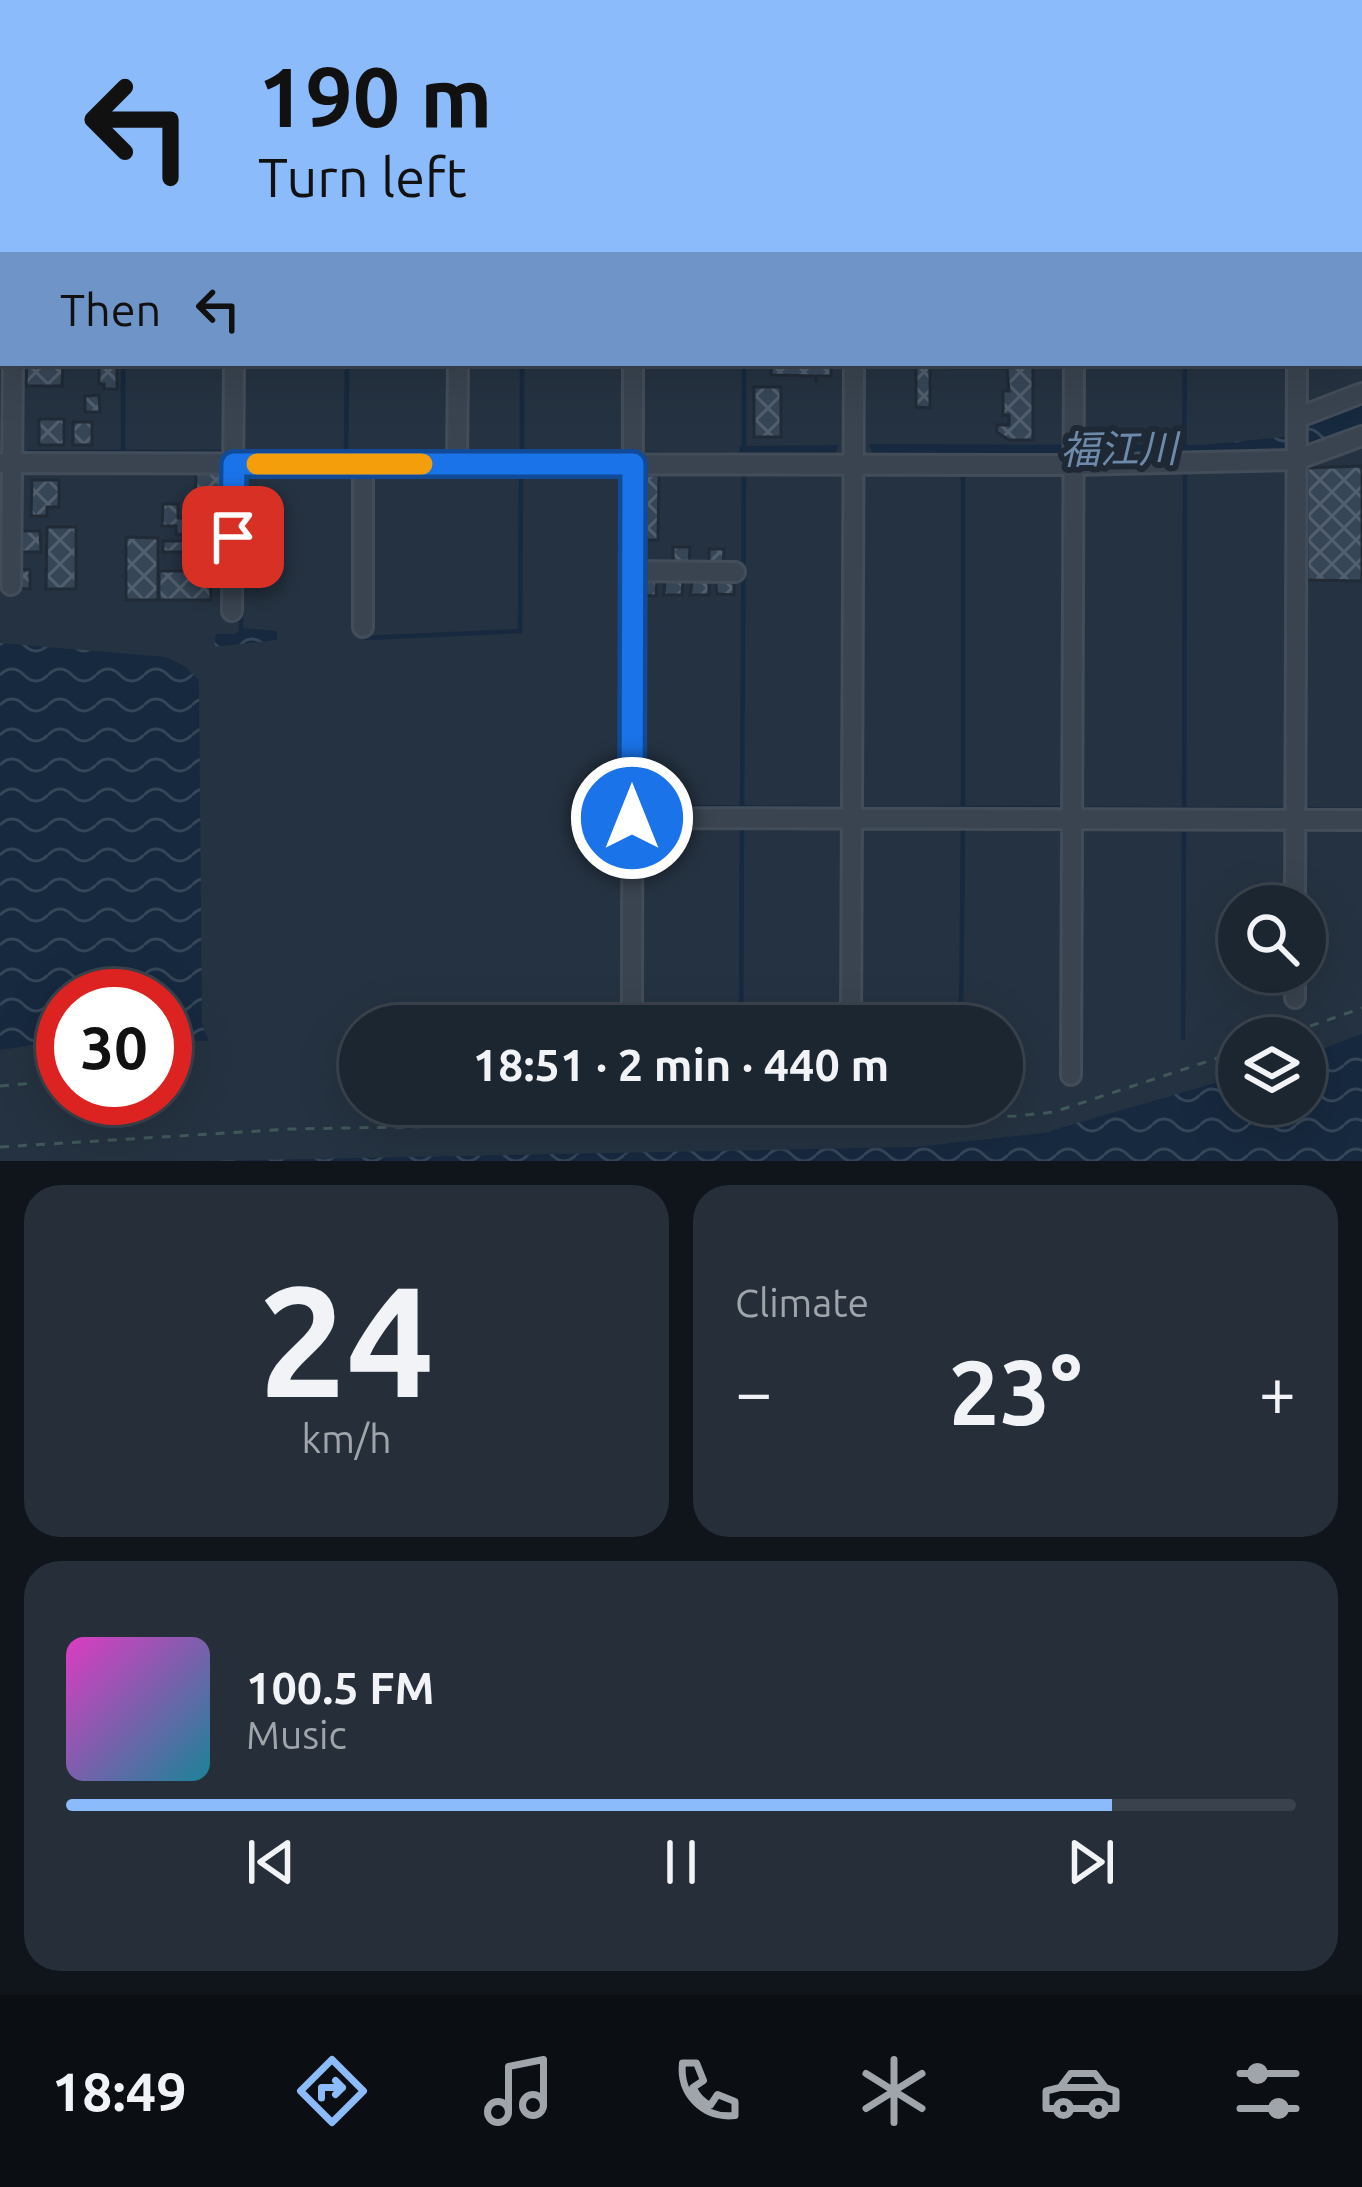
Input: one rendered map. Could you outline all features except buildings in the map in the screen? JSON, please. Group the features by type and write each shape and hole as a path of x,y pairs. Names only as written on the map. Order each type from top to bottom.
{"street":[{"path":"11,585 6,463 13,366"},
{"path":"232,611 234,366"},
{"path":"457,464 458,366"},
{"path":"632,1005 633,366"},
{"path":"851,1005 854,366"},
{"path":"1071,1075 1074,366"},
{"path":"1295,885 1297,366"},
{"path":"1296,421 1362,393"},
{"path":"6,463 854,464 1296,457 1362,436"},
{"path":"363,464 363,627"},
{"path":"632,571 736,572"},
{"path":"632,818 1362,820"},
{"path":"1295,993 1295,998"}],"path":[{"path":"1326,1021 1362,1008"},
{"path":"0,1147 292,1129 1016,1116 1066,1109 1218,1058"},
{"path":"0,1085 34,1083"}],"water":[{"path":"1362,400 1362,428 1280,455 874,457 869,444 1203,445 1283,437"},
{"path":"839,445 833,457 741,457 739,446"},
{"path":"241,628 277,631 277,640 214,647 216,634 235,634"},
{"path":"0,643 166,657 199,680 202,1025 209,1041 192,1041 192,969 36,969 36,1044 0,1050"},
{"path":"1362,1034 1362,1161 204,1161 915,1147 1043,1133 1218,1082 1218,1125 1326,1125 1326,1047"}],"waterway":[{"path":"123,366 123,452"},
{"path":"346,453 347,366"},
{"path":"522,366 522,453"},
{"name":"福江川","path":"744,366 744,451"},
{"path":"1184,451 1185,366"},
{"path":"641,454 738,455 744,450"},
{"path":"28,452 227,452"},
{"path":"244,453 449,453"},
{"path":"463,453 625,454"},
{"path":"742,811 744,471"},
{"path":"1184,813 1185,471"},
{"path":"241,628 244,472"},
{"path":"963,472 963,812"},
{"path":"366,638 520,631 521,473"},
{"path":"640,807 844,808"},
{"path":"858,808 1068,808"},
{"path":"1080,809 1289,809"},
{"path":"1302,809 1362,810"},
{"path":"741,1005 742,822"},
{"path":"961,1005 963,824"},
{"path":"1183,1038 1184,828"}],"slow traffic":[{"path":"257,464 422,464"}],"route":[{"path":"233,537 234,464 633,464 632,818"}]}
